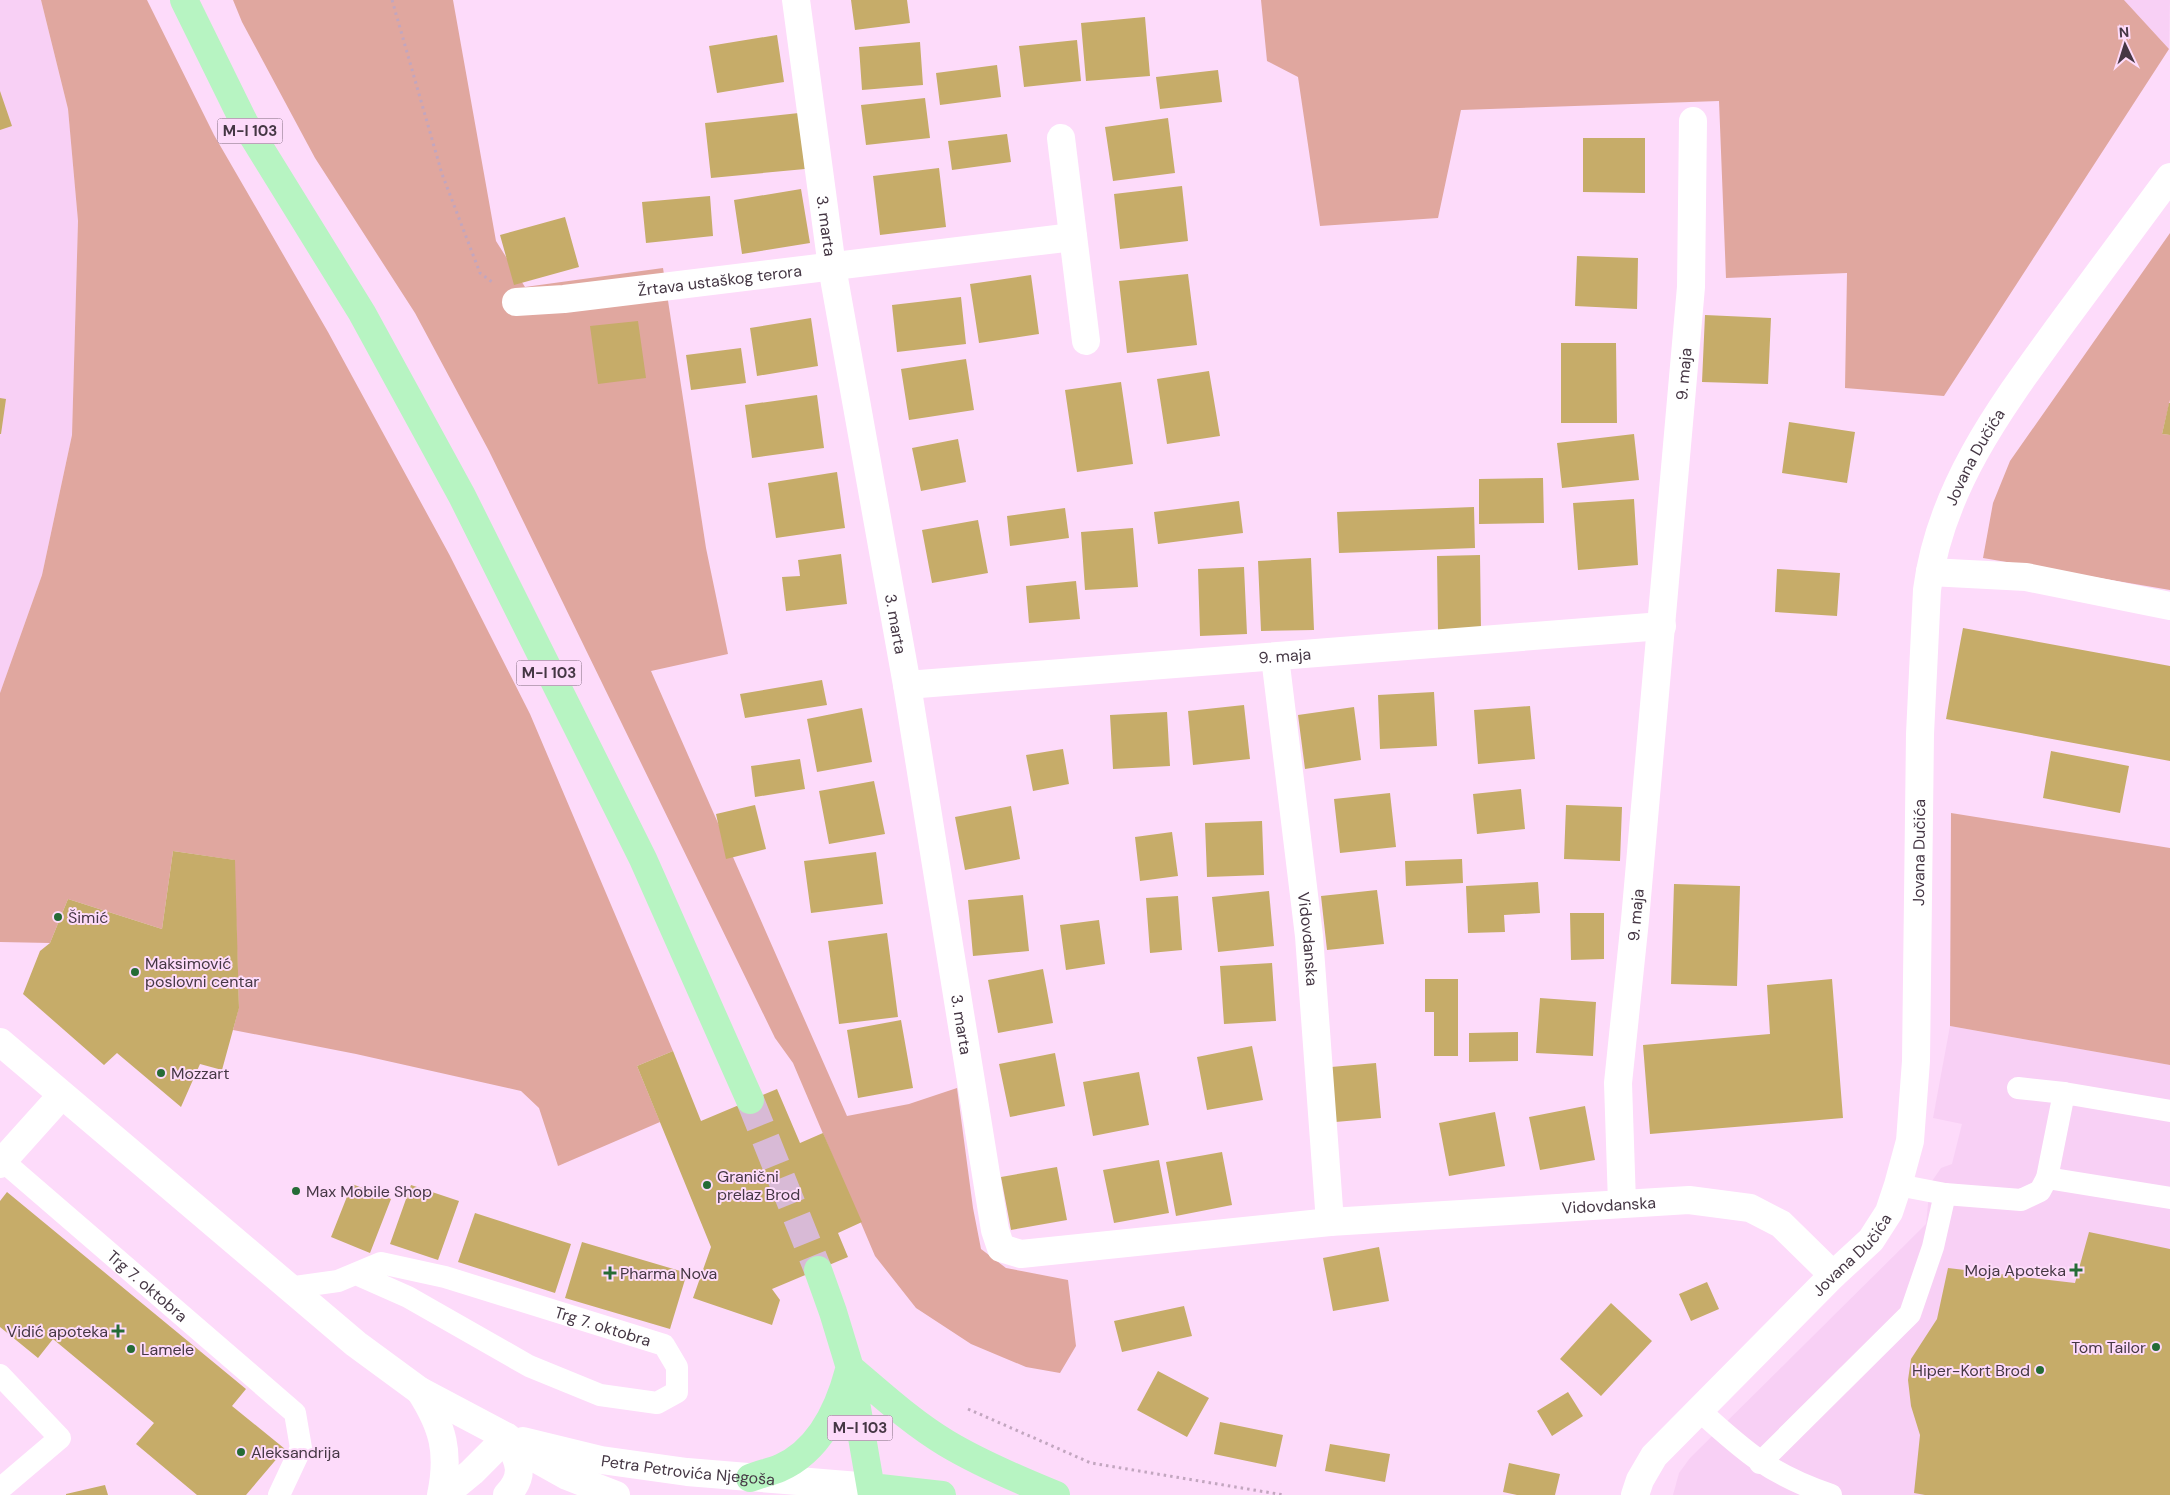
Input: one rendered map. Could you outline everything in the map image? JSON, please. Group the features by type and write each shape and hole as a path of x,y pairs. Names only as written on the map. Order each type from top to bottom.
{"main road":[{"name":"M-I 103","path":"184,0 244,122 362,313 462,496 643,859 750,1100"},
{"name":"M-I 103","path":"818,1270 834,1312 850,1368 871,1491"},
{"path":"750,1478 781,1467 816,1439 830,1421 843,1394 850,1368 904,1413 945,1442 1006,1474 1056,1495"},
{"path":"871,1491 942,1495"}],"street":[{"name":"3. marta","path":"796,0 832,267 907,685 964,1050 995,1230 1001,1248"},
{"name":"9. maja","path":"1622,1203 1618,1083 1662,626 1690,287 1693,121"},
{"path":"1060,138 1086,341"},
{"name":"Jovana Dučića","path":"1635,1495 1640,1480 1654,1456 1832,1275 1871,1240 1889,1212 1910,1141 1916,1061 1920,734 1930,572 1944,516 1980,441 2017,386 2170,177"},
{"name":"Žrtava ustaškog terora","path":"516,302 564,298 1073,238"},
{"path":"1930,572 2026,577 2170,606"},
{"name":"9. maja","path":"907,685 1662,626"},
{"name":"Vidovdanska","path":"1275,656 1309,936 1330,1222"},
{"path":"0,1042 61,1096 356,1344 420,1391 507,1438 519,1463 518,1478 507,1495"},
{"path":"1,1163 61,1096"},
{"name":"Vidovdanska","path":"1001,1248 1021,1254 1330,1222 1689,1200 1750,1208 1781,1224 1832,1275"},
{"path":"420,1391 434,1413 446,1454 442,1495"},
{"path":"442,1495 472,1472 507,1438"},
{"name":"Petra Petrovića Njegoša","path":"507,1438 600,1460 688,1472 871,1491"},
{"name":"Petra Petrovića Njegoša","path":"507,1438 533,1457 566,1476 616,1495"}],"lane":[{"path":"2018,1088 2064,1093 2170,1111"},
{"path":"1898,1185 1945,1194 2021,1200 2040,1191 2047,1178 2064,1093"},
{"name":"Trg 7. oktobra","path":"1,1163 295,1412 301,1448 279,1495"},
{"path":"2047,1178 2170,1198"},
{"path":"1760,1463 1910,1314 1933,1247 1945,1194"},
{"name":"Trg 7. oktobra","path":"288,1288 338,1281 381,1263 446,1277 664,1344 678,1367 677,1392 657,1403 600,1395 529,1366 408,1297 356,1274"},
{"path":"0,1375 60,1438 0,1489"},
{"path":"1700,1410 1760,1463 1798,1484 1831,1495"}],"path":[{"path":"392,0 442,174 480,273 516,302"},
{"path":"968,1409 1091,1463 1284,1495"}],"shaded area":[{"path":"0,0 41,0 68,109 78,221 72,435 42,575 0,693"},
{"path":"41,0 147,0 214,135 328,332 449,554 530,714 673,1051 637,1066 660,1122 558,1166 539,1108 521,1091 356,1054 233,1030 239,1007 234,860 173,851 162,929 68,899 50,943 0,942 0,693 42,575 72,435 78,221 68,109"},
{"path":"233,0 453,0 496,241 525,287 663,268 706,548 728,654 651,671 847,1116 909,1104 957,1088 973,1208 981,1249 1006,1268 1068,1280 1076,1346 1060,1373 1026,1367 971,1344 916,1308 875,1256 793,1063 775,1038 489,451 415,313 315,158 242,22"},
{"path":"1261,0 2124,0 2169,49 1944,396 1845,388 1847,273 1726,278 1719,101 1461,110 1438,218 1320,226 1298,77 1267,61"},
{"path":"2124,0 2170,0 2169,49"},
{"path":"2170,233 2170,400 2162,434 2170,435 2170,590 1983,558 1993,503 2010,461"},
{"path":"1951,813 2170,848 2170,1065 1950,1026"},
{"path":"1950,1026 2170,1065 2170,1495 1673,1495 1679,1473 1690,1458 1926,1224 1930,1184 1941,1168 1952,1164 1962,1124 1933,1118"}],"building":[{"path":"851,0 907,0 910,23 855,30"},
{"path":"1145,17 1150,76 1086,81 1081,23"},
{"path":"777,35 784,82 717,93 709,46"},
{"path":"1077,40 1081,81 1024,87 1019,46"},
{"path":"920,42 923,85 862,90 859,47"},
{"path":"997,65 1001,97 940,105 936,73"},
{"path":"1218,70 1222,102 1160,109 1156,77"},
{"path":"0,91 12,126 0,130"},
{"path":"925,98 930,138 866,145 861,105"},
{"path":"799,113 805,169 711,178 705,123"},
{"path":"1168,118 1175,173 1113,181 1105,127"},
{"path":"1007,134 1011,162 952,170 948,141"},
{"path":"1583,138 1645,138 1645,193 1583,192"},
{"path":"939,168 946,227 880,235 873,176"},
{"path":"1182,186 1188,241 1120,249 1114,194"},
{"path":"801,189 810,243 742,254 734,200"},
{"path":"710,196 713,236 646,243 642,202"},
{"path":"565,217 579,267 514,285 500,235"},
{"path":"1577,256 1638,258 1637,309 1575,306"},
{"path":"1188,274 1197,345 1127,353 1119,281"},
{"path":"1031,275 1039,334 979,343 970,284"},
{"path":"961,297 966,344 897,352 892,305"},
{"path":"1705,315 1771,318 1768,384 1702,382"},
{"path":"811,318 818,366 757,376 750,328"},
{"path":"638,321 646,378 598,384 590,326"},
{"path":"1561,343 1616,343 1617,423 1561,423"},
{"path":"741,348 746,383 691,390 686,355"},
{"path":"966,359 974,410 909,420 901,369"},
{"path":"1209,371 1220,436 1167,444 1157,379"},
{"path":"1121,382 1133,464 1077,472 1065,390"},
{"path":"817,395 824,448 752,458 745,405"},
{"path":"0,398 6,399 1,434 0,434"},
{"path":"2170,403 2170,435 2162,434"},
{"path":"1789,422 1855,432 1847,483 1782,473"},
{"path":"1634,434 1639,480 1562,488 1557,443"},
{"path":"958,439 966,482 921,491 912,448"},
{"path":"837,472 845,528 776,538 768,483"},
{"path":"1543,478 1544,523 1479,524 1479,479"},
{"path":"1634,499 1638,565 1578,570 1573,503"},
{"path":"1239,501 1243,533 1158,544 1154,512"},
{"path":"1474,507 1475,548 1339,553 1337,512"},
{"path":"1065,508 1069,538 1010,546 1007,516"},
{"path":"978,520 988,573 932,583 922,530"},
{"path":"1133,528 1138,587 1085,590 1081,532"},
{"path":"841,554 847,604 786,611 782,577 800,576 798,560"},
{"path":"1480,555 1481,630 1438,631 1437,556"},
{"path":"1311,558 1314,630 1261,631 1258,561"},
{"path":"1244,567 1247,634 1200,636 1198,569"},
{"path":"1777,569 1840,573 1837,616 1775,612"},
{"path":"1076,581 1080,619 1029,623 1026,586"},
{"path":"1963,628 2170,666 2170,761 1946,719"},
{"path":"822,680 827,705 745,718 740,694"},
{"path":"1434,692 1437,746 1380,749 1378,695"},
{"path":"1244,705 1250,759 1193,765 1188,711"},
{"path":"1530,706 1535,759 1478,764 1474,710"},
{"path":"1354,707 1361,760 1305,769 1298,715"},
{"path":"862,708 872,762 817,772 807,719"},
{"path":"1167,712 1170,766 1113,769 1110,715"},
{"path":"1063,749 1069,784 1033,791 1026,755"},
{"path":"2051,751 2129,766 2120,813 2043,798"},
{"path":"800,759 805,789 755,797 751,766"},
{"path":"874,781 885,834 829,844 819,791"},
{"path":"1521,789 1525,829 1477,834 1473,794"},
{"path":"1390,793 1396,847 1340,853 1334,799"},
{"path":"755,805 766,849 726,859 716,814"},
{"path":"1566,805 1622,807 1620,861 1564,859"},
{"path":"1011,806 1020,859 965,870 955,817"},
{"path":"1262,821 1264,875 1207,877 1205,823"},
{"path":"1172,832 1178,876 1140,881 1135,837"},
{"name":"Maksimović poslovni centar","path":"173,851 235,860 239,1008 222,1070 200,1064 181,1107 117,1053 104,1065 23,994 40,951 50,943 68,899 162,929"},
{"path":"876,852 883,904 811,913 804,861"},
{"path":"1462,859 1463,883 1406,886 1405,861"},
{"path":"1538,882 1540,913 1504,915 1505,932 1468,933 1466,886"},
{"path":"1674,884 1740,886 1737,986 1671,984"},
{"path":"1377,890 1384,944 1327,950 1321,896"},
{"path":"1269,891 1274,946 1218,952 1212,897"},
{"path":"1023,895 1029,951 973,956 968,900"},
{"path":"1178,896 1182,950 1150,953 1146,898"},
{"path":"1570,913 1604,913 1604,959 1571,960"},
{"path":"1099,920 1105,964 1066,970 1060,925"},
{"path":"887,933 898,1017 839,1024 828,941"},
{"path":"1272,963 1276,1021 1224,1024 1220,966"},
{"path":"1043,969 1053,1023 998,1033 988,980"},
{"path":"1425,979 1458,979 1458,1056 1434,1056 1434,1012 1425,1012"},
{"path":"1832,979 1843,1118 1650,1134 1643,1045 1770,1034 1767,985"},
{"path":"1540,998 1596,1002 1593,1056 1536,1053"},
{"path":"901,1020 913,1088 858,1098 847,1030"},
{"path":"1518,1032 1518,1061 1469,1062 1469,1033"},
{"path":"1252,1046 1263,1100 1207,1110 1197,1057"},
{"path":"673,1051 701,1121 777,1089 800,1143 823,1133 862,1222 838,1233 848,1257 772,1289 780,1300 772,1325 693,1298 711,1247 637,1066"},
{"path":"1055,1053 1065,1106 1010,1117 999,1064"},
{"path":"1376,1063 1381,1118 1324,1123 1320,1068"},
{"path":"1139,1072 1149,1125 1093,1136 1083,1082"},
{"path":"1585,1106 1595,1160 1540,1170 1529,1117"},
{"path":"1495,1112 1505,1166 1449,1176 1439,1123"},
{"path":"1222,1152 1232,1205 1176,1216 1166,1162"},
{"path":"1159,1160 1169,1213 1114,1223 1103,1170"},
{"path":"1057,1167 1067,1220 1011,1230 1001,1177"},
{"path":"352,1184 391,1199 370,1253 331,1237"},
{"path":"411,1185 459,1201 438,1260 390,1244"},
{"name":"Lamele","path":"7,1192 246,1389 232,1406 285,1449 246,1495 197,1495 136,1444 154,1423 53,1339 38,1358 0,1327 0,1201"},
{"path":"475,1213 571,1244 555,1293 458,1262"},
{"name":"Hiper-Kort Brod","path":"2089,1232 2170,1249 2170,1495 1925,1495 1914,1493 1920,1435 1911,1406 1908,1380 1911,1359 1937,1319 1948,1268 2075,1283"},
{"path":"582,1242 687,1273 670,1329 565,1298"},
{"path":"1379,1247 1389,1301 1333,1311 1323,1258"},
{"path":"1707,1282 1719,1309 1691,1321 1679,1294"},
{"path":"1611,1303 1652,1341 1601,1396 1560,1359"},
{"path":"1184,1306 1192,1336 1122,1352 1114,1321"},
{"path":"1158,1371 1209,1398 1187,1437 1137,1410"},
{"path":"1568,1392 1583,1416 1552,1436 1537,1411"},
{"path":"1220,1422 1283,1435 1276,1467 1214,1454"},
{"path":"1330,1444 1390,1454 1385,1482 1325,1471"},
{"path":"1509,1463 1560,1474 1555,1495 1517,1495 1503,1492"},
{"path":"105,1485 108,1495 66,1495 66,1494"}],"tunnel":[{"path":"750,1100 818,1270"}],"place":[{"name":"Šimić","path":"58,917"},
{"name":"Maksimović poslovni centar","path":"135,972"},
{"name":"Mozzart","path":"161,1073"},
{"name":"Granični prelaz Brod","path":"707,1185"},
{"name":"Max Mobile Shop","path":"296,1191"},
{"name":"Moja Apoteka","path":"2076,1270"},
{"name":"Pharma Nova","path":"610,1273"},
{"name":"Vidić apoteka","path":"118,1331"},
{"name":"Tom Tailor","path":"2156,1347"},
{"name":"Lamele","path":"131,1349"},
{"name":"Hiper-Kort Brod","path":"2040,1370"},
{"name":"Aleksandrija","path":"241,1452"}]}
